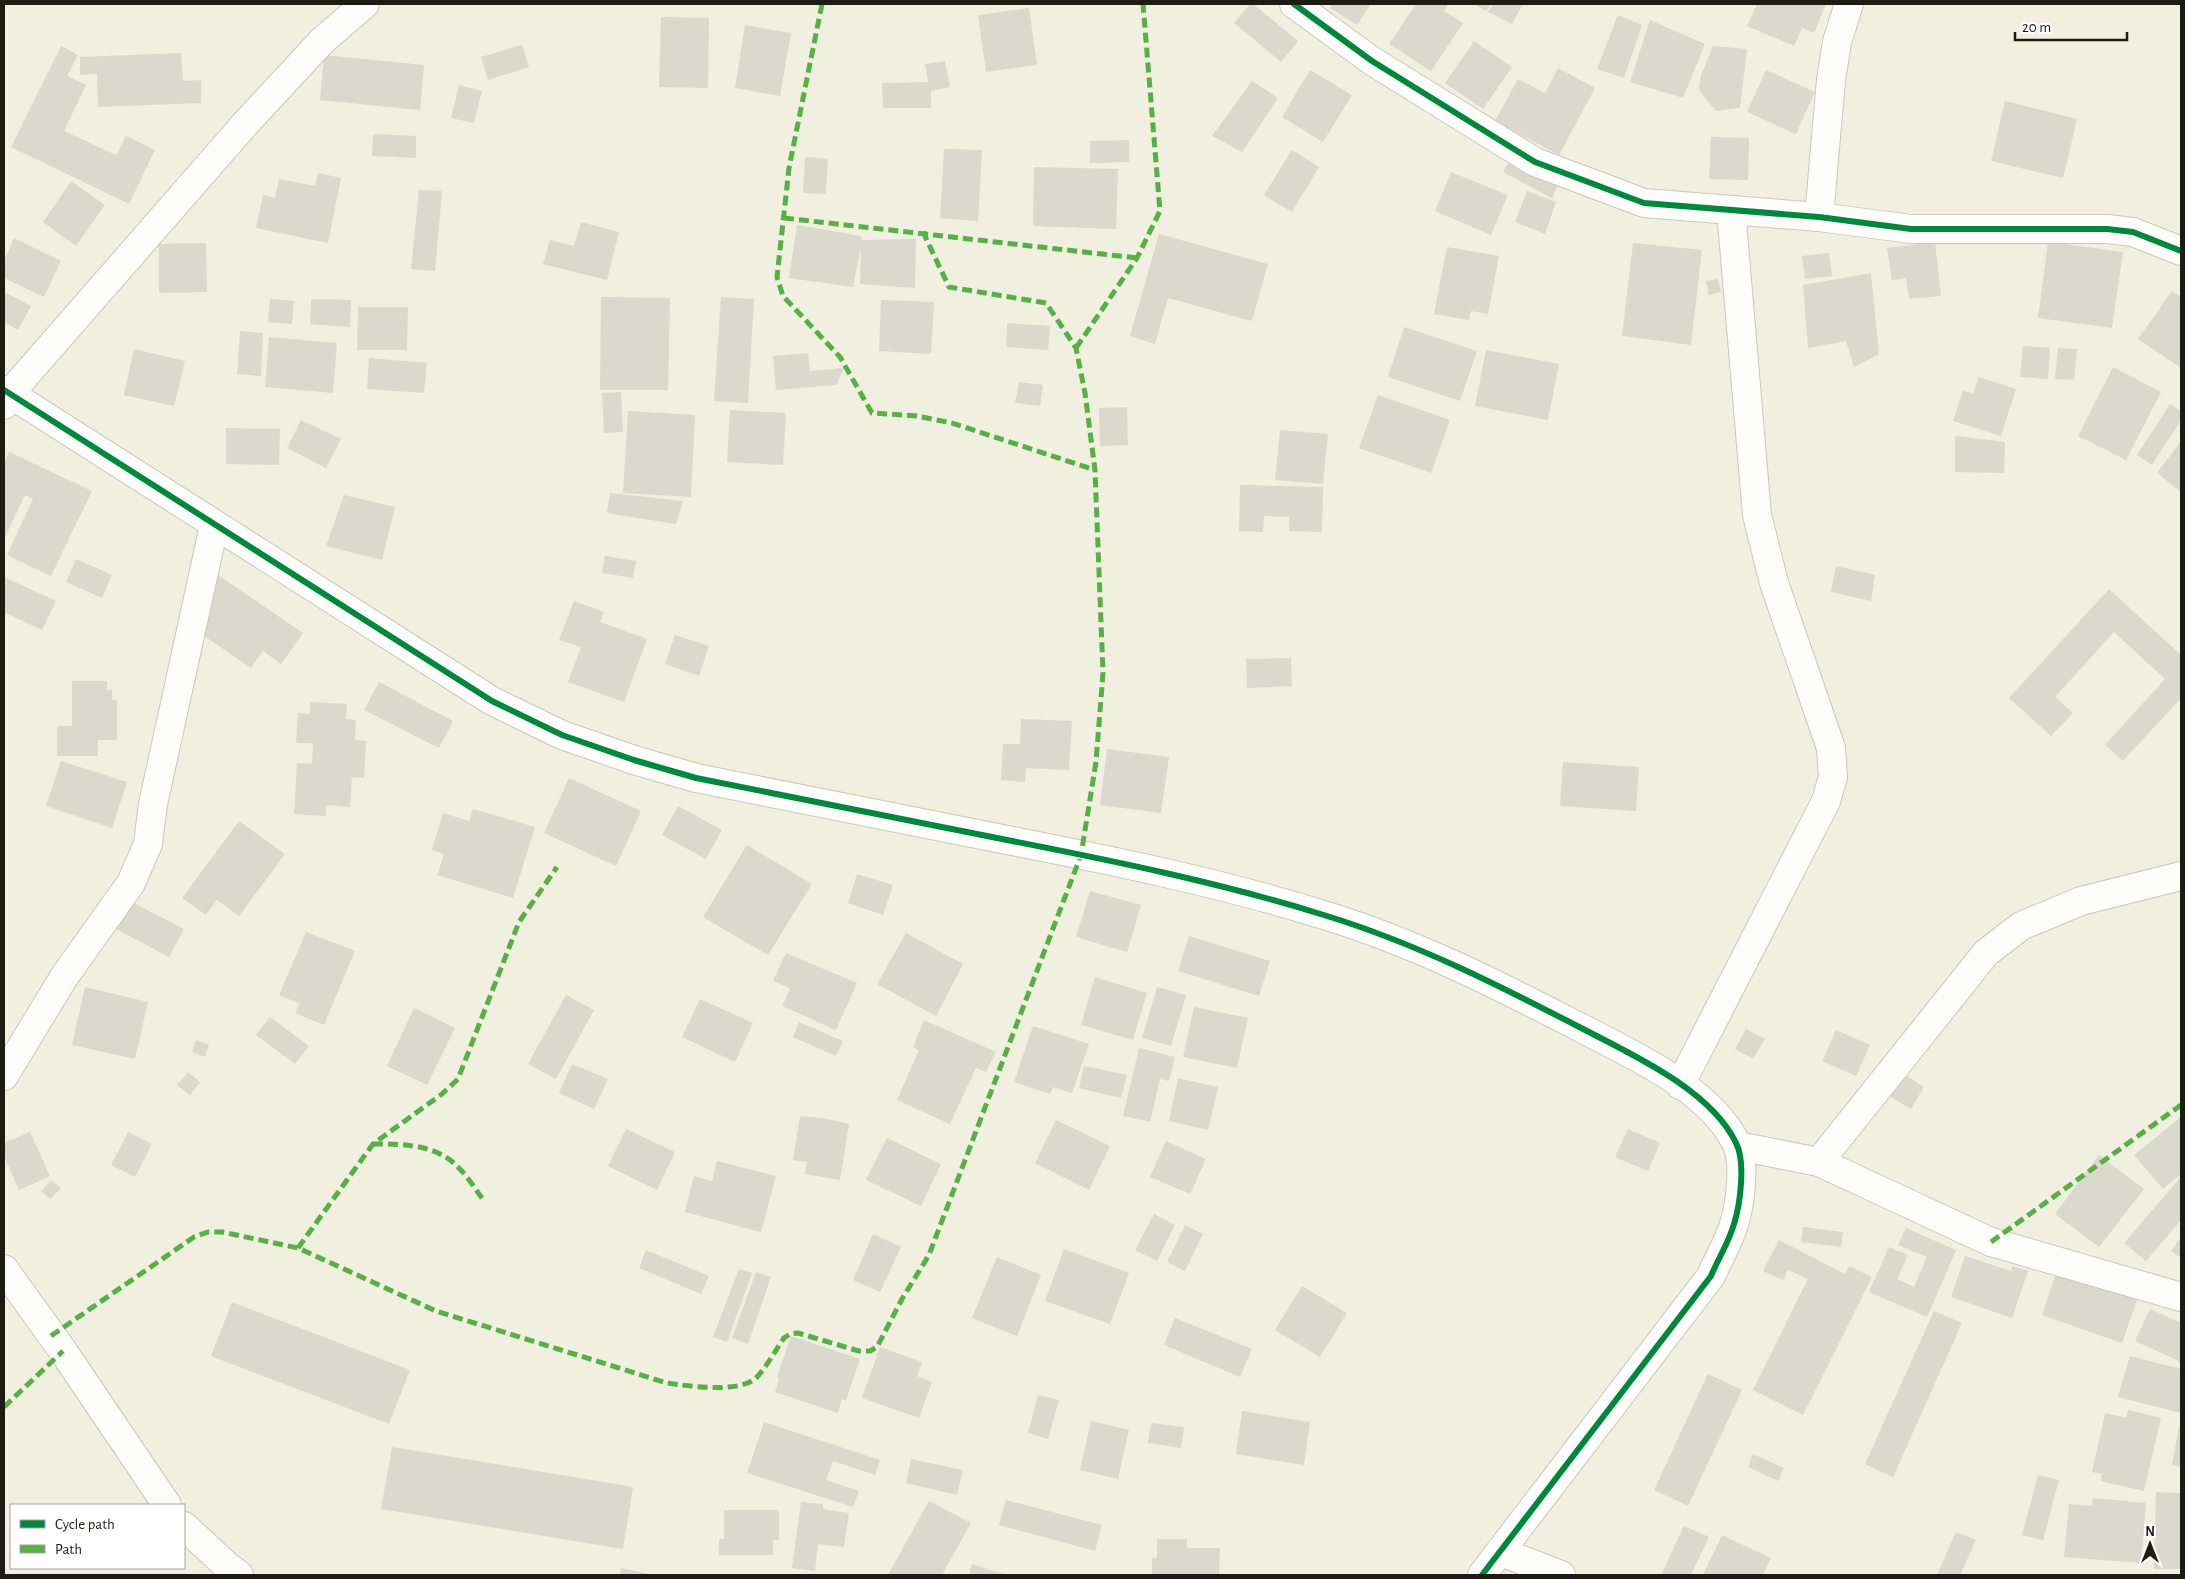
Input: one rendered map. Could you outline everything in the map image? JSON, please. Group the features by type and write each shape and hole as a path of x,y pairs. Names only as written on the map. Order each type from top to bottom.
{"street":[{"path":"365,4 322,41 245,124 6,396 492,701 562,735 634,760 696,778 1091,857 1222,886 1329,916 1429,953 1505,989 1635,1056 1680,1085 1715,1112 1738,1146 1742,1179 1734,1224 1711,1276 1482,1575"},
{"path":"1294,4 1372,61 1535,162 1644,202 1819,217 1911,229 2107,229 2133,232 2181,251"},
{"path":"1819,217 1837,42 1849,4"},
{"path":"1680,1085 1826,801 1833,777 1831,748 1774,583 1756,515 1730,210"},
{"path":"4,1076 64,977 131,883 148,844 153,804 214,526"},
{"path":"1819,1162 1986,953 2021,926 2081,901 2181,876"},
{"path":"1738,1146 1819,1162 1991,1242 2181,1297"},
{"path":"4,1269 63,1351 166,1504"},
{"path":"185,1527 239,1575"},
{"path":"1501,1552 1561,1575"}],"building":[{"path":"1250,4 1253,4 1298,41 1281,62 1234,23"},
{"path":"1333,4 1371,4 1357,25 1330,8"},
{"path":"1416,4 1448,4 1444,11 1463,23 1431,71 1389,44"},
{"path":"1474,4 1491,4 1486,11"},
{"path":"1493,4 1523,4 1512,24 1488,12"},
{"path":"1757,4 1826,4 1814,33 1802,28 1794,46 1747,26"},
{"path":"1029,8 1037,65 986,72 978,15"},
{"path":"1618,15 1642,25 1624,78 1597,69"},
{"path":"661,17 709,18 708,88 659,87"},
{"path":"1650,20 1705,44 1683,98 1630,82"},
{"path":"745,25 791,33 780,96 735,88"},
{"path":"1474,41 1512,67 1483,109 1445,83"},
{"path":"522,45 529,67 488,80 481,57"},
{"path":"61,46 78,55 67,76 86,85 64,131 116,155 126,136 155,150 129,204 11,147"},
{"path":"1713,46 1747,49 1740,108 1716,111 1699,90 1701,75"},
{"path":"181,53 183,81 201,80 201,103 98,107 97,74 80,75 80,57"},
{"path":"324,55 424,65 420,110 320,100"},
{"path":"945,61 950,87 931,91 931,108 883,108 882,83 928,82 925,64"},
{"path":"1558,68 1595,88 1559,155 1495,121 1518,79 1545,93"},
{"path":"1310,70 1352,95 1323,142 1282,117"},
{"path":"1766,70 1815,92 1796,134 1747,112"},
{"path":"1252,81 1278,98 1242,152 1212,136"},
{"path":"459,85 482,91 474,123 451,118"},
{"path":"2005,101 2077,119 2063,178 1991,161"},
{"path":"373,134 416,136 416,158 372,156"},
{"path":"1711,137 1749,138 1748,180 1709,179"},
{"path":"1129,140 1129,162 1090,163 1090,141"},
{"path":"944,149 982,150 978,221 940,218"},
{"path":"1292,150 1319,167 1292,212 1264,195"},
{"path":"1512,156 1560,181 1552,198 1503,172"},
{"path":"805,157 828,159 826,194 803,193"},
{"path":"1034,167 1118,169 1116,229 1033,226"},
{"path":"1451,172 1508,195 1491,235 1435,211"},
{"path":"318,173 341,178 328,243 256,228 263,195 275,198 279,179 315,186"},
{"path":"71,181 105,205 76,246 43,222"},
{"path":"419,190 442,191 435,271 411,269"},
{"path":"1527,191 1556,202 1545,234 1515,222"},
{"path":"581,222 619,232 607,280 543,264 550,240 574,246"},
{"path":"797,225 861,236 862,240 916,239 915,288 860,284 861,246 853,287 789,278"},
{"path":"1159,234 1268,264 1252,321 1168,298 1155,344 1130,336"},
{"path":"14,238 61,261 44,297 4,278 4,261"},
{"path":"1935,242 1941,296 1909,299 1906,278 1892,280 1887,248"},
{"path":"2048,242 2123,252 2112,328 2038,318"},
{"path":"206,243 207,292 159,293 159,244"},
{"path":"1633,243 1702,250 1691,345 1622,336"},
{"path":"1447,247 1499,256 1488,314 1471,311 1469,320 1434,314"},
{"path":"1829,253 1832,276 1805,279 1802,256"},
{"path":"1871,273 1879,354 1854,367 1846,341 1808,348 1803,285"},
{"path":"1718,279 1721,292 1709,295 1706,281"},
{"path":"2172,291 2181,297 2181,368 2138,339"},
{"path":"4,292 31,306 18,330 4,322"},
{"path":"601,297 670,298 668,390 600,390"},
{"path":"721,297 754,299 748,403 714,401"},
{"path":"270,299 294,301 292,324 268,322"},
{"path":"311,299 351,300 350,327 310,324"},
{"path":"881,300 934,302 931,354 879,351"},
{"path":"358,307 408,307 407,350 357,350"},
{"path":"1007,323 1050,326 1048,350 1006,347"},
{"path":"1404,327 1477,351 1460,401 1388,377"},
{"path":"240,331 263,333 261,376 237,374"},
{"path":"269,337 337,343 333,393 265,387"},
{"path":"2023,346 2050,348 2048,379 2020,377"},
{"path":"2058,348 2077,349 2074,380 2055,379"},
{"path":"134,349 185,361 174,406 124,395"},
{"path":"1486,350 1559,364 1548,420 1475,406"},
{"path":"808,353 810,371 844,368 836,385 776,390 773,356"},
{"path":"369,358 427,363 424,393 367,389"},
{"path":"2113,367 2161,392 2126,460 2078,436"},
{"path":"1979,377 2016,389 2001,436 1953,421 1963,390 1973,394"},
{"path":"1019,382 1043,385 1040,406 1015,403"},
{"path":"621,392 623,432 604,433 602,393"},
{"path":"1378,395 1450,420 1431,473 1359,448"},
{"path":"2170,404 2181,411 2181,420 2152,465 2137,455"},
{"path":"1127,407 1128,445 1100,446 1099,408"},
{"path":"730,410 786,413 783,465 727,462"},
{"path":"628,411 695,415 691,497 623,493"},
{"path":"301,420 341,439 326,468 287,448"},
{"path":"226,428 280,429 279,465 226,464"},
{"path":"1280,430 1328,434 1323,484 1275,480"},
{"path":"1955,436 2005,442 2004,473 1955,472"},
{"path":"2181,441 2181,492 2157,473"},
{"path":"9,452 92,491 51,576 7,555 33,499 25,495 4,539 4,464"},
{"path":"1240,485 1323,487 1322,532 1289,531 1289,517 1264,516 1263,532 1239,531"},
{"path":"610,493 683,501 676,524 607,513"},
{"path":"344,495 395,507 382,560 326,546"},
{"path":"605,556 636,561 633,578 602,573"},
{"path":"76,559 112,575 102,598 66,582"},
{"path":"1836,566 1875,575 1871,601 1831,592"},
{"path":"218,575 303,633 281,664 263,651 251,668 197,631 209,614 196,606"},
{"path":"4,577 56,601 42,630 4,612"},
{"path":"2109,589 2181,655 2181,698 2123,761 2105,745 2165,679 2114,632 2055,697 2073,713 2051,736 2009,698"},
{"path":"574,601 604,612 600,622 647,639 624,702 568,682 581,647 559,640"},
{"path":"675,635 709,646 699,676 665,664"},
{"path":"1291,658 1292,686 1247,688 1246,659"},
{"path":"72,681 107,681 107,690 112,690 112,700 117,700 117,740 98,740 98,756 57,756 57,726 72,726"},
{"path":"379,682 453,721 439,748 364,710"},
{"path":"310,702 347,704 346,719 356,720 355,740 366,741 364,778 352,777 350,807 326,805 326,816 294,814 297,763 312,764 313,743 296,743 298,713 310,714"},
{"path":"1021,719 1072,721 1069,770 1026,768 1025,782 1001,780 1003,744 1020,744"},
{"path":"1107,749 1169,757 1161,813 1100,805"},
{"path":"61,761 127,782 112,828 46,806"},
{"path":"1563,762 1639,767 1636,811 1560,806"},
{"path":"569,778 641,811 616,866 544,833"},
{"path":"678,806 722,830 706,859 662,835"},
{"path":"473,809 535,827 513,898 437,875 444,854 432,850 443,813 469,821"},
{"path":"239,821 285,854 239,916 217,900 206,915 182,898"},
{"path":"747,845 812,884 768,955 703,917"},
{"path":"857,874 893,885 883,915 848,903"},
{"path":"1090,891 1141,905 1127,952 1076,937"},
{"path":"130,901 184,929 169,957 116,929"},
{"path":"306,932 355,951 324,1025 295,1013 300,1004 279,995"},
{"path":"906,933 963,964 936,1016 877,984"},
{"path":"1189,936 1270,961 1259,996 1178,971"},
{"path":"786,953 857,983 836,1030 782,1006 790,988 773,981"},
{"path":"1095,977 1147,993 1133,1040 1081,1025"},
{"path":"85,987 148,1002 135,1059 72,1045"},
{"path":"1157,987 1186,995 1171,1046 1142,1038"},
{"path":"566,995 594,1010 556,1079 528,1064"},
{"path":"700,999 753,1023 735,1062 682,1037"},
{"path":"1194,1007 1248,1018 1237,1068 1183,1057"},
{"path":"414,1008 455,1028 427,1085 387,1066"},
{"path":"270,1017 309,1046 295,1064 256,1035"},
{"path":"924,1020 996,1052 986,1072 976,1068 950,1124 897,1100 919,1050 913,1047"},
{"path":"799,1022 843,1041 836,1056 793,1037"},
{"path":"1033,1026 1089,1044 1072,1093 1053,1087 1050,1094 1014,1082"},
{"path":"1746,1029 1765,1039 1753,1059 1735,1049"},
{"path":"1836,1030 1870,1045 1856,1076 1822,1061"},
{"path":"196,1040 209,1045 205,1057 192,1052"},
{"path":"1139,1048 1175,1057 1169,1081 1160,1079 1150,1122 1123,1116"},
{"path":"572,1064 608,1079 594,1109 559,1093"},
{"path":"1084,1066 1127,1075 1121,1098 1079,1088"},
{"path":"1897,1070 1924,1087 1911,1109 1884,1093"},
{"path":"188,1072 200,1082 190,1095 177,1085"},
{"path":"1178,1078 1218,1087 1208,1130 1169,1121"},
{"path":"800,1116 823,1118 849,1124 840,1180 805,1174 807,1162 793,1160"},
{"path":"2181,1117 2181,1174 2163,1189 2134,1155"},
{"path":"1056,1120 1110,1146 1089,1190 1035,1163"},
{"path":"626,1129 675,1152 657,1190 608,1166"},
{"path":"1628,1129 1660,1143 1648,1171 1615,1157"},
{"path":"30,1132 50,1176 19,1190 4,1156 4,1143"},
{"path":"128,1132 152,1144 135,1177 111,1165"},
{"path":"887,1138 941,1164 921,1206 866,1180"},
{"path":"1166,1141 1206,1159 1190,1194 1150,1177"},
{"path":"2099,1155 2144,1189 2099,1247 2055,1214"},
{"path":"717,1161 776,1176 761,1232 685,1212 694,1176 712,1181"},
{"path":"2181,1177 2181,1220 2146,1261 2124,1243"},
{"path":"51,1180 61,1188 50,1199 41,1191"},
{"path":"1154,1214 1175,1225 1157,1261 1135,1250"},
{"path":"1185,1225 1203,1234 1185,1271 1167,1262"},
{"path":"1803,1227 1843,1232 1841,1247 1801,1242"},
{"path":"1906,1228 1956,1250 1927,1317 1869,1292 1889,1247 1908,1255 1897,1279 1914,1287 1927,1257 1898,1245"},
{"path":"873,1234 901,1247 880,1292 853,1280"},
{"path":"2181,1237 2181,1258 2171,1251"},
{"path":"1779,1240 1845,1274 1849,1266 1872,1277 1803,1415 1753,1390 1808,1279 1788,1270 1783,1280 1763,1271"},
{"path":"1064,1249 1129,1273 1110,1324 1045,1301"},
{"path":"646,1250 709,1276 701,1294 639,1268"},
{"path":"1965,1256 2011,1271 2012,1266 2028,1271 2012,1318 1951,1297"},
{"path":"997,1257 1041,1275 1017,1336 972,1318"},
{"path":"739,1269 752,1273 727,1342 713,1337"},
{"path":"756,1272 771,1277 748,1344 732,1338"},
{"path":"2056,1273 2137,1300 2122,1343 2042,1315"},
{"path":"1302,1286 1347,1313 1320,1357 1275,1330"},
{"path":"232,1302 410,1370 389,1424 211,1356"},
{"path":"2150,1309 2181,1323 2181,1362 2135,1341"},
{"path":"1934,1311 1962,1323 1893,1477 1865,1464"},
{"path":"1175,1318 1252,1349 1240,1377 1164,1345"},
{"path":"791,1336 860,1359 846,1400 842,1399 838,1413 775,1392 779,1379 777,1377"},
{"path":"880,1347 922,1362 917,1376 932,1382 919,1418 862,1398"},
{"path":"2130,1356 2181,1369 2181,1413 2118,1397"},
{"path":"1708,1374 1742,1390 1688,1506 1654,1490"},
{"path":"1038,1395 1059,1400 1048,1439 1028,1433"},
{"path":"2128,1410 2161,1418 2144,1491 2101,1481 2102,1474 2092,1472 2105,1413 2126,1418"},
{"path":"1242,1411 1310,1422 1304,1465 1236,1454"},
{"path":"1091,1421 1129,1430 1118,1479 1080,1470"},
{"path":"764,1422 880,1460 875,1475 833,1461 826,1480 859,1491 853,1507 747,1473"},
{"path":"1151,1423 1184,1427 1181,1448 1148,1443"},
{"path":"2179,1427 2181,1427 2181,1467 2172,1465"},
{"path":"392,1447 633,1487 623,1549 381,1509"},
{"path":"1753,1454 1784,1468 1778,1481 1748,1467"},
{"path":"911,1459 963,1470 957,1495 906,1483"},
{"path":"2038,1475 2059,1480 2043,1540 2022,1535"},
{"path":"2156,1492 2181,1493 2181,1569 2154,1569"},
{"path":"2093,1498 2146,1503 2141,1563 2064,1557 2069,1504 2092,1506"},
{"path":"1006,1500 1102,1525 1095,1551 999,1525"},
{"path":"929,1501 971,1523 942,1575 888,1575"},
{"path":"801,1502 823,1504 823,1509 849,1513 844,1547 818,1544 815,1571 792,1568"},
{"path":"724,1510 779,1510 779,1540 773,1540 773,1555 719,1555 719,1539 724,1539"},
{"path":"1684,1526 1709,1537 1691,1575 1661,1575"},
{"path":"1956,1532 1976,1540 1960,1575 1937,1575"},
{"path":"1722,1535 1771,1558 1763,1575 1703,1575"},
{"path":"1157,1539 1187,1539 1187,1548 1220,1548 1219,1575 1152,1575 1152,1558 1157,1558"},
{"path":"972,1564 1007,1575 969,1575"},
{"path":"621,1568 649,1574 649,1575 620,1575"}],"marked path":[{"path":"822,4 789,168 777,277 783,296 840,357 872,413 917,416 952,423 1095,470"},
{"path":"1076,348 1137,258 1160,211 1143,4"},
{"path":"784,218 1137,258"},
{"path":"51,1336 194,1237 208,1232 222,1232 298,1248 436,1311 667,1383 714,1388 739,1386 749,1382 761,1373 784,1338 790,1334 798,1333 859,1351 870,1351 877,1347 902,1299 929,1255 1081,855 1096,762 1103,673 1095,470 1085,393 1076,348 1046,303 949,287 923,232"},
{"path":"298,1248 373,1144 442,1094 458,1079 519,922 557,867"},
{"path":"1991,1242 2181,1105"},
{"path":"373,1144 407,1145 440,1154 449,1159 462,1171 484,1201"},
{"path":"4,1407 63,1351"}],"cycle path":[{"path":"1294,4 1372,61 1535,162 1644,203 1819,217 1911,229 2107,229 2133,232 2181,251"},
{"path":"4,390 492,701 562,735 634,760 696,778 1128,865 1248,893 1327,916 1427,953 1491,983 1628,1052 1671,1077 1691,1092 1709,1107 1724,1124 1739,1151 1741,1161 1740,1195 1732,1231 1711,1276 1482,1575"}]}
